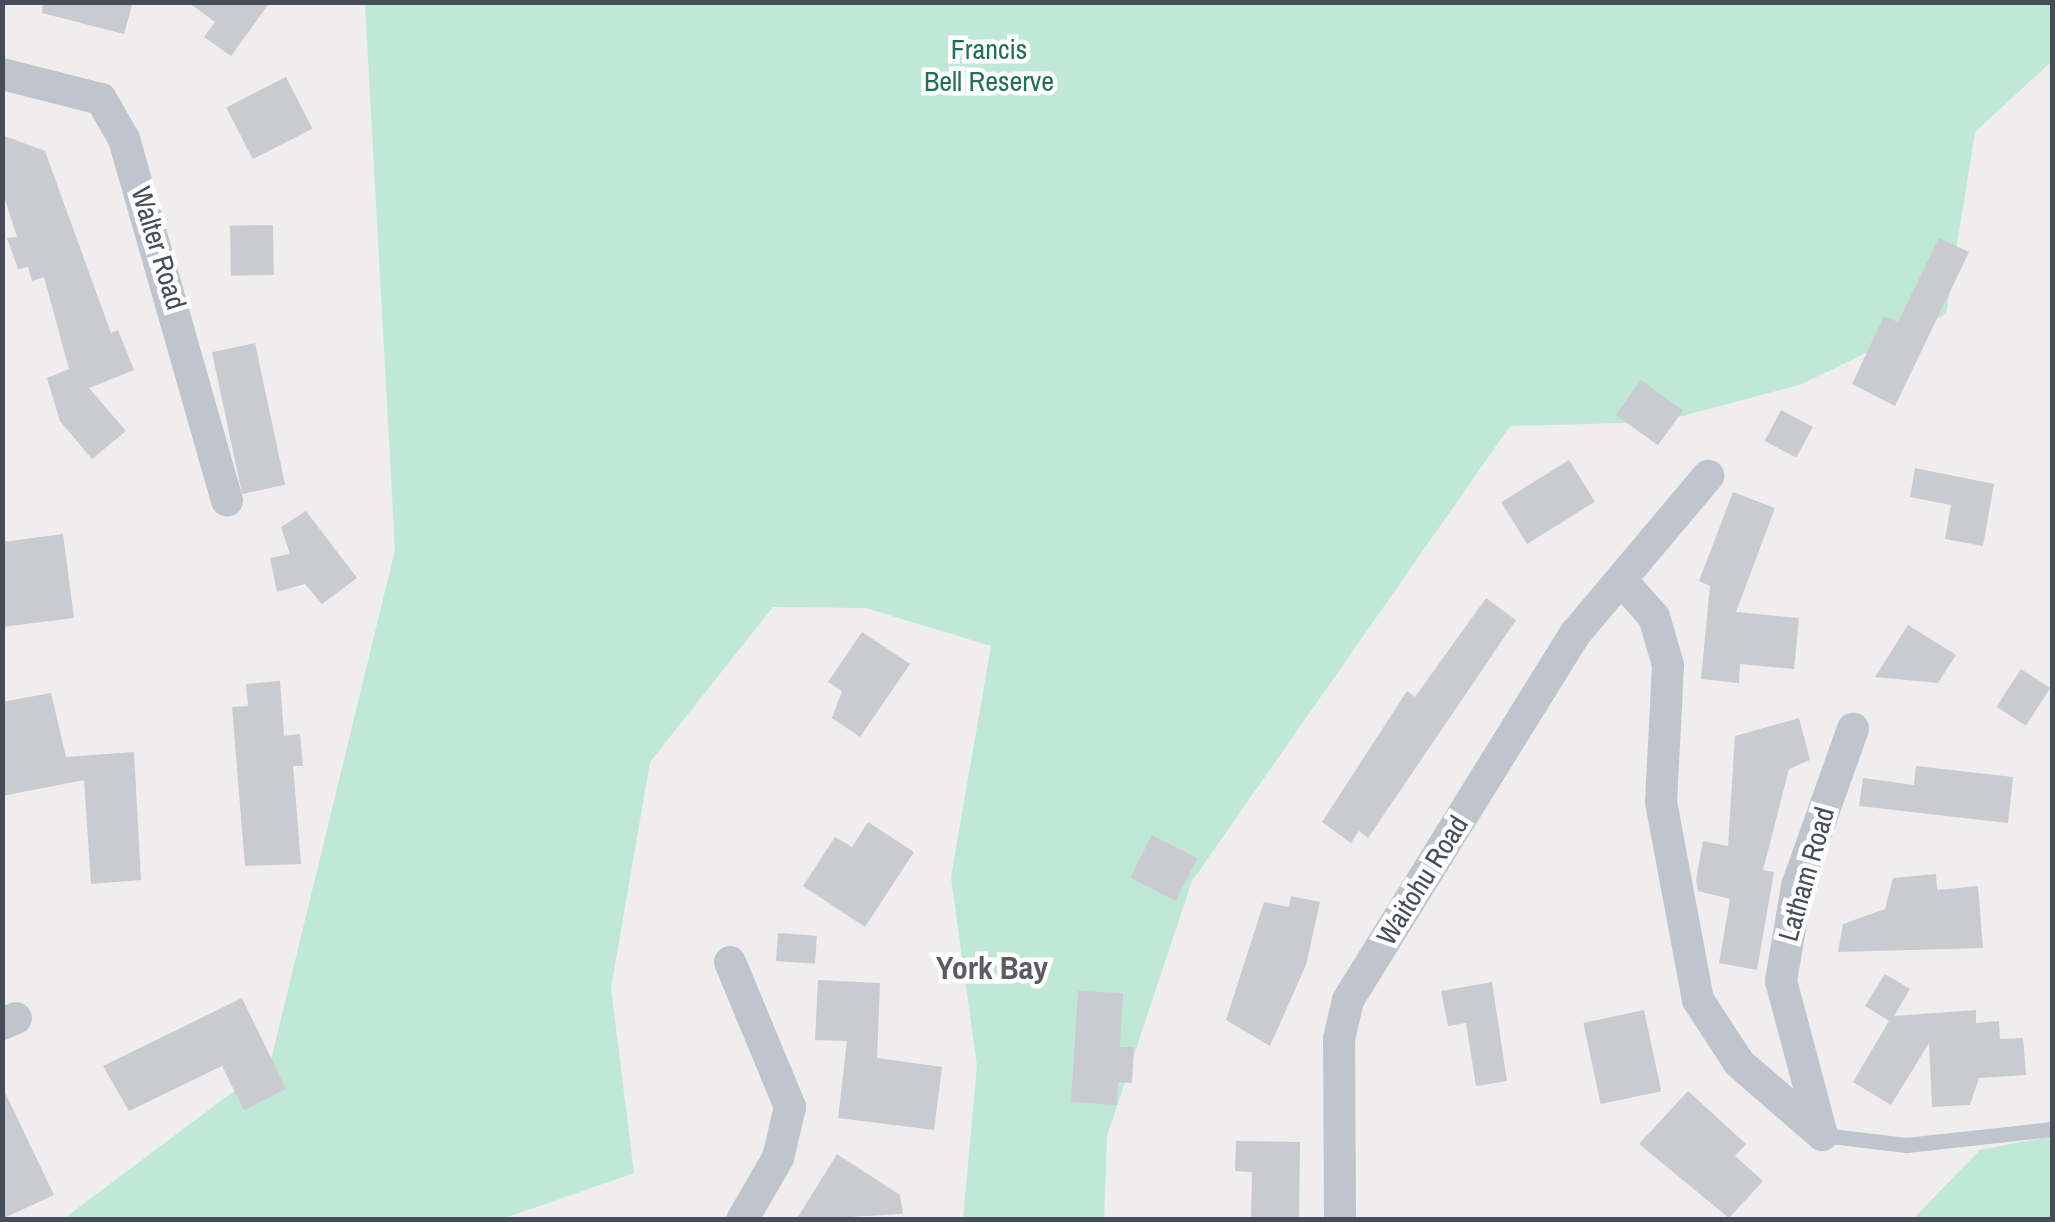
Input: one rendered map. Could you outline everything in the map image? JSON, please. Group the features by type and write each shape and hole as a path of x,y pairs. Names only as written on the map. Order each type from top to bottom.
{"street":[{"name":"Walter Road","path":"2,74 101,98 124,139 228,501"},
{"name":"Waitohu Road","path":"1340,1220 1339,1039 1348,1000 1575,634 1624,582 1708,476"},
{"path":"1624,582 1654,617 1668,665 1661,802 1698,1000 1739,1063 1822,1135"},
{"name":"Latham Road","path":"1822,1135 1781,981 1796,886 1853,729"},
{"path":"730,962 790,1107 778,1158 742,1220"}],"lane":[{"path":"1822,1135 1906,1145 2052,1129"}],"green space":[{"name":"Francis Bell Reserve","path":"365,3 2052,3 2052,61 1975,132 1946,314 1802,384 1660,422 1510,426 1192,881 1107,1136 1104,1219 963,1219 977,1066 951,877 991,646 866,608 773,607 650,762 611,988 634,1173 502,1219 62,1220 270,1064 395,550"},
{"path":"2052,1136 2052,1219 1912,1220 1980,1150"}],"building":[{"path":"43,2 133,2 124,34 42,13"},
{"path":"188,2 270,2 231,56 204,37 215,22"},
{"path":"286,77 312,129 253,159 226,107"},
{"path":"2,135 45,151 111,333 118,330 134,370 89,388 126,431 92,459 60,421 47,378 69,369 44,277 32,281 28,267 18,269 7,238 17,237 2,190"},
{"path":"273,225 274,275 231,276 230,226"},
{"path":"1939,238 1969,252 1895,406 1852,384 1884,316 1898,322"},
{"path":"255,343 285,485 242,494 212,352"},
{"path":"1641,380 1683,411 1658,445 1616,415"},
{"path":"1781,410 1813,427 1796,458 1765,441"},
{"path":"1569,460 1595,502 1527,544 1501,502"},
{"path":"1915,468 1994,484 1983,546 1945,539 1951,505 1910,497"},
{"path":"1733,492 1775,508 1736,612 1799,618 1794,669 1740,664 1739,683 1701,679 1710,586 1699,581"},
{"path":"306,511 357,578 322,604 305,584 277,592 270,558 290,554 281,527"},
{"path":"63,534 74,618 2,627 2,542"},
{"path":"1486,598 1516,620 1368,838 1359,831 1351,843 1322,822 1407,691 1415,697"},
{"path":"1908,625 1956,655 1938,683 1875,677"},
{"path":"862,632 910,664 860,737 832,718 842,691 828,682"},
{"path":"2021,669 2050,688 2026,726 1996,707"},
{"path":"280,681 284,736 300,734 303,766 293,766 301,864 245,866 232,707 248,706 246,684"},
{"path":"51,693 66,757 134,752 141,880 91,884 84,780 2,796 2,702"},
{"path":"1799,718 1810,760 1789,769 1763,870 1774,872 1757,970 1719,963 1730,899 1698,891 1696,880 1703,841 1728,846 1735,736"},
{"path":"1916,766 2013,777 2008,823 1859,806 1863,778 1914,785"},
{"path":"868,822 914,852 865,927 803,886 835,837 852,847"},
{"path":"1152,835 1197,858 1176,901 1130,878"},
{"path":"1936,874 1937,890 1978,886 1983,948 1838,952 1843,924 1885,909 1893,878"},
{"path":"1291,896 1320,902 1306,965 1270,1046 1226,1020 1264,902 1289,907"},
{"path":"778,933 817,936 815,964 776,961"},
{"path":"1885,974 1910,989 1894,1016 1976,1010 1976,1023 1999,1021 2000,1039 2023,1038 2026,1075 1979,1078 1970,1105 1932,1107 1929,1043 1891,1105 1853,1082 1889,1021 1865,1006"},
{"path":"818,980 880,983 877,1058 942,1067 934,1130 838,1118 847,1041 815,1040"},
{"path":"1492,982 1507,1081 1476,1086 1466,1023 1448,1026 1441,991"},
{"path":"1078,991 1123,993 1120,1047 1134,1047 1132,1083 1118,1082 1117,1105 1071,1102"},
{"path":"242,998 286,1089 244,1110 222,1066 129,1111 103,1066"},
{"path":"1644,1010 1661,1091 1601,1104 1583,1023"},
{"path":"2,1086 54,1195 2,1219"},
{"path":"1688,1091 1746,1144 1735,1156 1763,1181 1729,1218 1639,1144"},
{"path":"1236,1141 1300,1142 1299,1220 1251,1220 1252,1172 1235,1171"},
{"path":"837,1154 900,1195 903,1214 796,1220"}],"district":[{"name":"York Bay","path":"992,968"}]}
